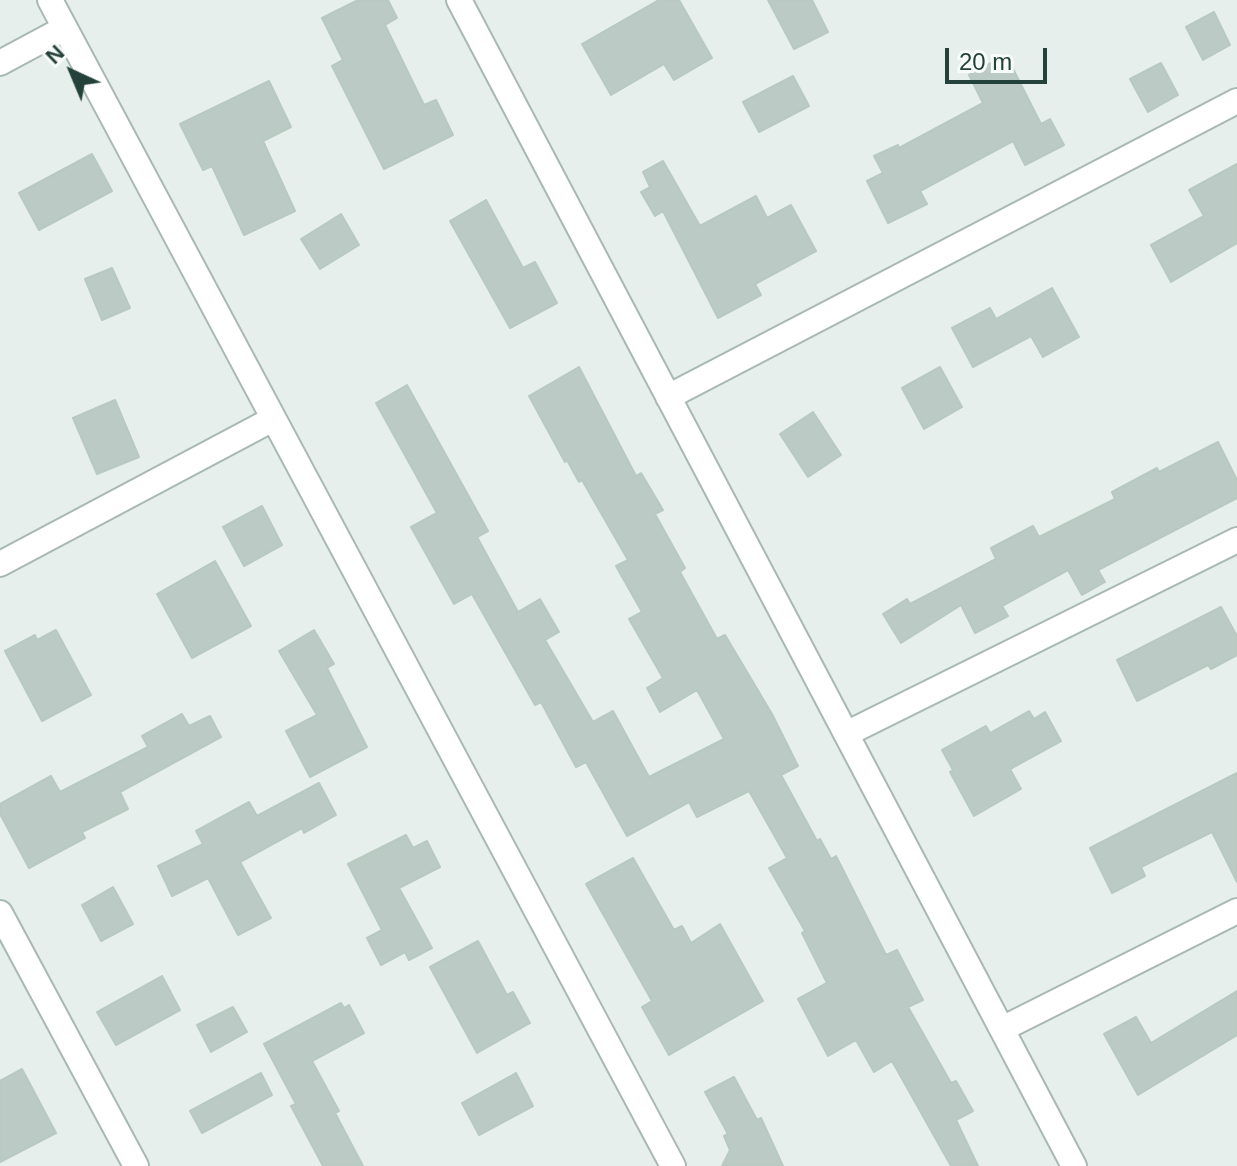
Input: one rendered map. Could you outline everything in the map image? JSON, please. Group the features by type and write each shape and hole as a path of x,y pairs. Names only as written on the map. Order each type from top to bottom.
{"street":[{"path":"50,0 662,1162"},
{"path":"459,0 1074,1166"},
{"path":"0,63 65,28"},
{"path":"668,397 1237,101"},
{"path":"0,564 273,419"},
{"path":"846,734 1237,540"},
{"path":"1002,1029 1237,911"},
{"path":"0,913 136,1166"}],"building":[{"path":"358,0 388,0 397,18 385,25 424,105 436,100 453,135 384,169 332,66 343,60 322,18"},
{"path":"659,0 679,0 712,58 674,80 664,64 611,95 582,44"},
{"path":"768,0 812,0 828,32 794,49"},
{"path":"1214,12 1230,45 1203,60 1186,27"},
{"path":"1006,55 1041,124 1050,119 1064,145 1025,165 1013,141 920,191 927,204 888,223 867,181 883,173 874,156 898,145 899,148 983,103 969,75"},
{"path":"1161,63 1178,95 1148,112 1130,79"},
{"path":"793,76 809,106 759,132 743,102"},
{"path":"269,81 291,127 263,141 295,211 244,235 212,166 203,170 180,124"},
{"path":"92,154 112,191 39,230 19,193"},
{"path":"663,161 700,226 756,196 767,218 791,205 816,251 755,284 761,295 718,318 663,211 655,216 641,192 650,187 643,172"},
{"path":"1237,164 1237,243 1171,282 1151,245 1204,216 1189,190"},
{"path":"486,200 523,268 535,262 557,303 510,328 450,221"},
{"path":"341,214 359,245 320,269 301,239"},
{"path":"112,268 130,308 102,320 85,279"},
{"path":"1052,288 1079,337 1043,357 1031,336 973,367 952,328 990,308 996,319"},
{"path":"579,367 636,476 641,473 663,510 655,514 685,568 680,572 717,639 725,635 772,714 798,766 781,775 817,841 820,839 831,859 836,856 886,955 897,950 923,1000 908,1007 951,1083 956,1081 973,1111 956,1120 978,1166 951,1166 892,1061 874,1072 856,1040 828,1056 798,999 827,983 802,933 805,931 769,868 787,858 749,791 697,817 689,802 627,836 586,762 576,767 541,702 535,705 472,594 454,604 411,527 437,513 376,403 407,385 488,531 477,537 518,612 540,599 559,632 545,640 593,722 613,711 649,777 724,739 697,690 660,712 647,688 663,678 629,619 642,612 616,566 628,560 582,480 579,482 567,460 565,462 529,396"},
{"path":"940,367 962,407 924,429 902,388"},
{"path":"115,400 139,457 97,474 73,418"},
{"path":"813,412 841,455 808,477 780,434"},
{"path":"1218,442 1237,480 1237,498 1098,570 1105,582 1082,595 1068,570 1002,606 1008,616 975,633 961,605 901,643 883,614 907,599 910,604 996,559 991,548 1033,526 1039,537 1115,499 1112,492 1157,468 1159,472"},
{"path":"262,506 282,545 244,566 223,527"},
{"path":"215,561 251,626 192,658 157,594"},
{"path":"1221,607 1237,636 1237,655 1211,669 1208,665 1137,701 1117,660"},
{"path":"56,630 91,695 42,721 5,651 35,635 37,640"},
{"path":"314,630 334,664 327,668 367,747 310,777 286,731 317,715 279,651"},
{"path":"1029,711 1034,719 1045,712 1061,741 1010,769 1021,789 974,816 942,750 986,726 990,733"},
{"path":"182,714 189,726 210,716 221,737 120,792 128,809 82,832 85,838 29,868 0,814 0,804 51,776 60,792 148,747 142,736"},
{"path":"1237,773 1237,882 1212,832 1141,867 1145,876 1112,893 1090,848"},
{"path":"319,783 336,815 304,833 302,828 240,862 271,918 238,935 208,878 172,896 158,866 203,844 196,831 249,802 257,816"},
{"path":"406,835 413,848 427,841 440,867 399,888 432,948 409,960 405,952 381,965 367,938 382,930 348,864"},
{"path":"633,858 674,930 682,926 691,943 720,924 763,1001 669,1055 642,1007 652,1001 586,884"},
{"path":"113,887 133,924 101,941 82,905"},
{"path":"478,941 507,995 513,992 530,1023 477,1053 430,967"},
{"path":"162,976 180,1010 116,1045 97,1012"},
{"path":"1237,991 1237,1035 1138,1095 1104,1034 1136,1017 1151,1043"},
{"path":"341,1003 344,1008 349,1005 364,1033 312,1061 339,1111 335,1113 363,1166 323,1166 291,1106 296,1104 264,1044"},
{"path":"233,1007 247,1032 211,1052 197,1025"},
{"path":"22,1069 56,1133 0,1162 0,1081"},
{"path":"261,1073 272,1095 202,1133 190,1111"},
{"path":"516,1073 533,1106 479,1135 462,1103"},
{"path":"734,1077 757,1120 761,1118 783,1166 722,1166 730,1150 724,1136 728,1134 705,1092"}]}
